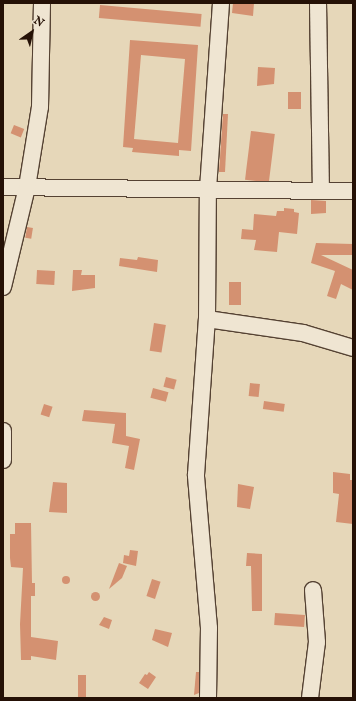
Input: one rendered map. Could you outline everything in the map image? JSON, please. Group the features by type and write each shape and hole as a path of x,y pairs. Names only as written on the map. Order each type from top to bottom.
{"street":[{"path":"3,287 27,187 40,107 42,3"},
{"path":"208,698 209,628 196,475 207,319 208,189 221,3"},
{"path":"318,3 320,190"},
{"path":"3,187 353,191"},
{"path":"207,319 303,333 353,348"},
{"path":"3,431 3,460"},
{"path":"310,698 317,642 314,590"}],"building":[{"path":"233,3 254,3 253,16 232,13"},
{"path":"100,5 202,14 200,27 99,18"},
{"path":"130,40 198,45 191,151 179,150 179,156 132,152 133,148 123,147","holes":["141,55 185,59 178,143 134,139"]},
{"path":"258,67 275,68 274,84 257,86"},
{"path":"288,92 301,92 301,109 288,109"},
{"path":"223,114 228,114 225,172 219,172"},
{"path":"14,125 24,129 21,137 11,133"},
{"path":"251,131 275,134 269,183 245,180"},
{"path":"311,200 326,201 326,213 311,214"},
{"path":"284,208 294,209 294,212 299,213 297,234 279,232 277,252 254,250 256,240 241,239 242,229 253,230 254,214 276,216 277,211 284,211"},
{"path":"27,227 33,228 31,239 25,238"},
{"path":"316,243 353,244 353,255 321,255 353,270 353,290 341,284 336,299 327,296 335,271 311,263"},
{"path":"138,257 158,260 157,272 119,266 120,258 137,260"},
{"path":"37,270 55,271 54,285 36,284"},
{"path":"73,270 82,270 81,275 95,275 95,288 72,291"},
{"path":"229,282 241,282 241,305 229,305"},
{"path":"154,323 166,325 161,353 150,351"},
{"path":"166,377 177,380 174,390 163,387"},
{"path":"250,383 260,384 259,397 249,396"},
{"path":"153,388 168,392 166,402 150,398"},
{"path":"264,401 285,404 284,412 263,409"},
{"path":"44,404 53,407 49,417 41,414"},
{"path":"84,410 126,413 126,436 140,439 134,470 125,468 129,446 112,443 115,424 82,421"},
{"path":"333,472 350,474 350,480 353,480 353,524 336,522 339,494 333,493"},
{"path":"53,482 67,483 67,513 49,512"},
{"path":"238,484 254,487 250,509 237,507"},
{"path":"15,523 31,523 32,583 35,583 35,596 31,596 31,637 58,641 56,660 31,656 31,660 21,660 20,624 23,568 11,567 10,558 10,534 15,534"},
{"path":"130,550 138,551 136,566 123,563 124,555 129,556"},
{"path":"247,553 262,554 262,611 252,611 251,566 246,566"},
{"path":"119,563 127,566 122,578 109,589"},
{"path":"64,576 68,576 70,580 68,584 64,584 62,582 62,578"},
{"path":"152,579 161,582 155,599 146,596"},
{"path":"93,592 97,592 99,596 97,600 93,600 91,598 91,594"},
{"path":"275,613 305,615 304,627 274,625"},
{"path":"104,617 112,620 109,629 99,625"},
{"path":"155,629 172,633 168,647 152,640"},
{"path":"149,672 156,677 148,689 139,683 145,674 147,675"},
{"path":"196,672 199,672 199,693 194,695"},
{"path":"78,675 86,675 86,698 78,698"}]}
